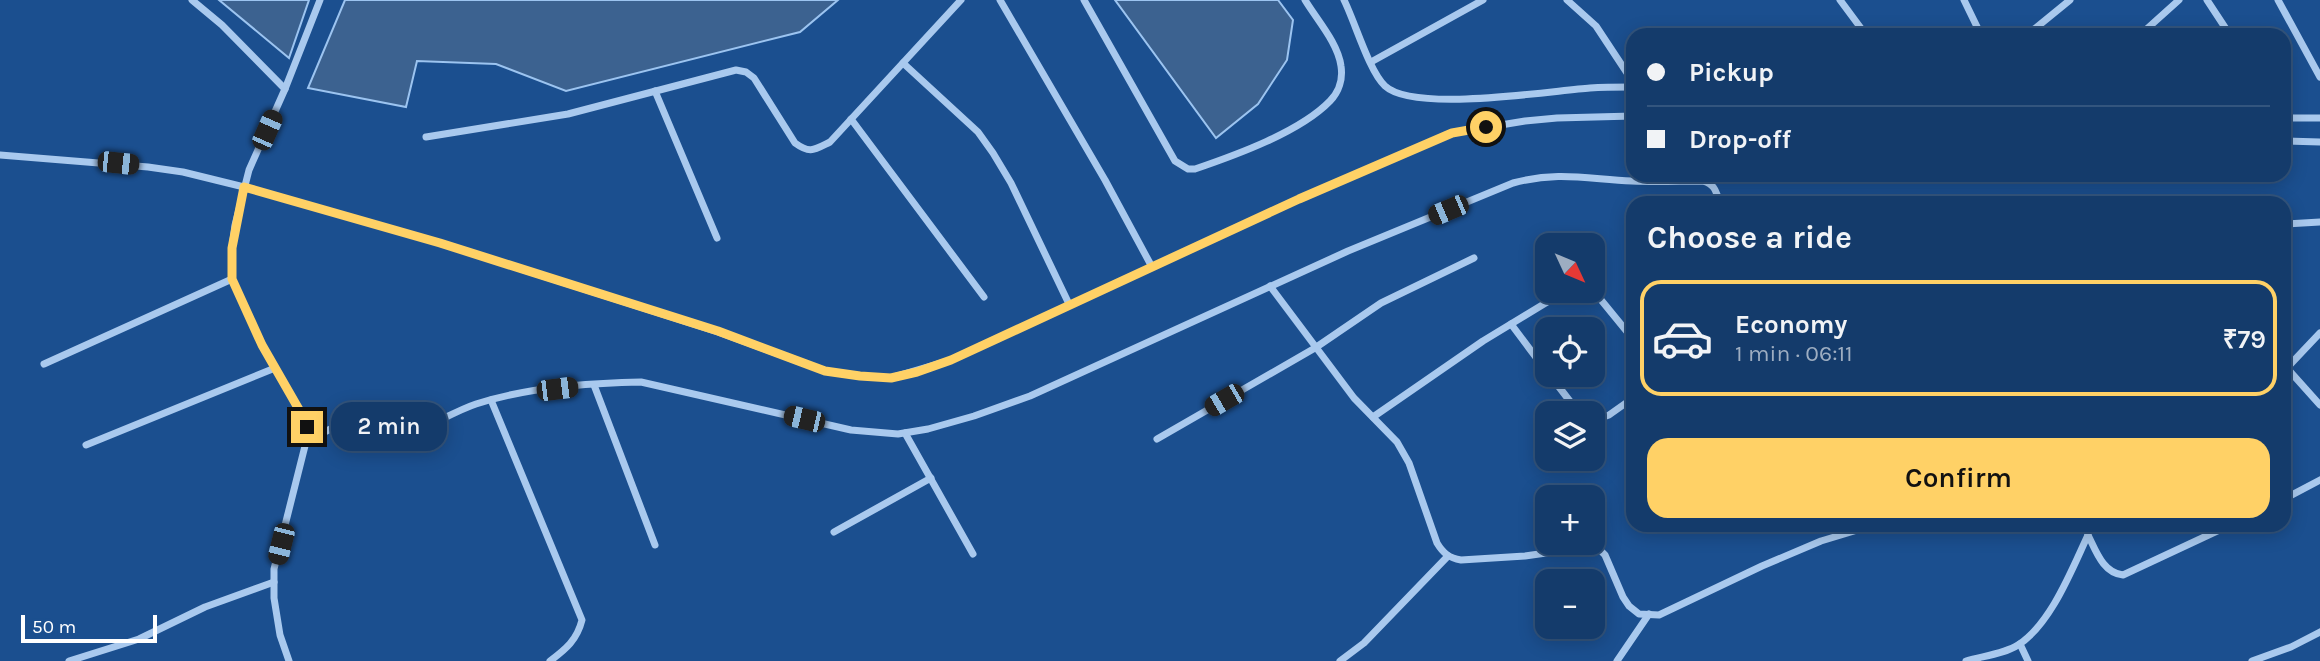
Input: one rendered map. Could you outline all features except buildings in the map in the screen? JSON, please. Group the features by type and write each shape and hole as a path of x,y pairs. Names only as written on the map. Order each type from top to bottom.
{"street":[{"path":"192,0 222,25 285,89"},
{"path":"289,661 280,635 274,598 275,569 306,442 307,427 240,302 232,279 232,248 249,170 320,0"},
{"path":"426,137 568,114 736,70 746,72 754,78 795,143 804,150 815,150 830,142 961,0"},
{"path":"1000,0 1105,180 1152,267"},
{"path":"1084,0 1175,161 1181,166 1195,169 1250,149 1304,120 1331,100 1341,83 1342,69 1338,55 1306,0"},
{"path":"1345,0 1371,62 1385,86 1396,94 1410,98 1479,99 1626,87"},
{"path":"1371,62 1483,0"},
{"path":"1567,0 1596,26 1626,71"},
{"path":"1840,0 1861,28"},
{"path":"1964,0 1978,28"},
{"path":"2035,28 2070,0"},
{"path":"2148,28 2179,0"},
{"path":"2207,0 2225,28"},
{"path":"2278,0 2320,77"},
{"path":"903,63 978,132 993,153 1069,304"},
{"path":"655,91 717,238"},
{"path":"0,155 148,167 245,183 718,331 825,371 891,378 951,360 1299,199 1452,133 1536,120 1626,116"},
{"path":"2291,117 2320,118"},
{"path":"851,119 984,297"},
{"path":"2291,141 2320,142"},
{"path":"306,442 351,420 361,418 370,420 379,434 386,439 397,437 475,404 504,396 594,384 641,382 851,430 905,433 928,429 1030,396 1270,286 1500,188 1536,177 1562,175 1626,180"},
{"path":"1706,182 1715,188 1718,196"},
{"path":"2291,224 2320,222"},
{"path":"1157,439 1315,348 1381,303 1474,258"},
{"path":"44,364 232,279"},
{"path":"1270,286 1354,398 1397,442 1409,463 1437,543 1448,556 1461,560 1525,556 1588,547 1605,555 1622,597 1629,606 1639,614 1659,615 1762,565 1851,532"},
{"path":"1373,417 1546,303"},
{"path":"1604,303 1626,330"},
{"path":"1511,324 1535,356"},
{"path":"2291,365 2320,333"},
{"path":"86,445 275,368"},
{"path":"2291,375 2320,405"},
{"path":"594,384 654,545"},
{"path":"1559,387 1570,401"},
{"path":"491,400 582,620 579,635 569,647 550,661"},
{"path":"1605,416 1626,403"},
{"path":"905,433 973,554"},
{"path":"834,532 931,478"},
{"path":"2291,496 2320,481"},
{"path":"2088,532 2106,567 2113,574 2123,575 2215,532"},
{"path":"1966,661 2010,649 2031,634 2056,600 2088,535"},
{"path":"1340,661 1364,643 1448,556"},
{"path":"69,661 139,639 205,607 274,582"},
{"path":"1617,661 1649,614"},
{"path":"2252,661 2291,647 2320,632"},
{"path":"2020,644 2028,661"}],"water":[{"path":"219,0 309,0 289,58"},
{"path":"345,0 838,0 800,32 566,91 496,64 417,61 406,107 308,88"},
{"path":"1115,0 1278,0 1293,20 1287,60 1258,104 1216,138"}],"route":[{"path":"307,427 240,302 232,279 235,225 244,187 440,243 718,331 825,371 891,378 951,360 1299,199 1452,133 1486,127"}]}
